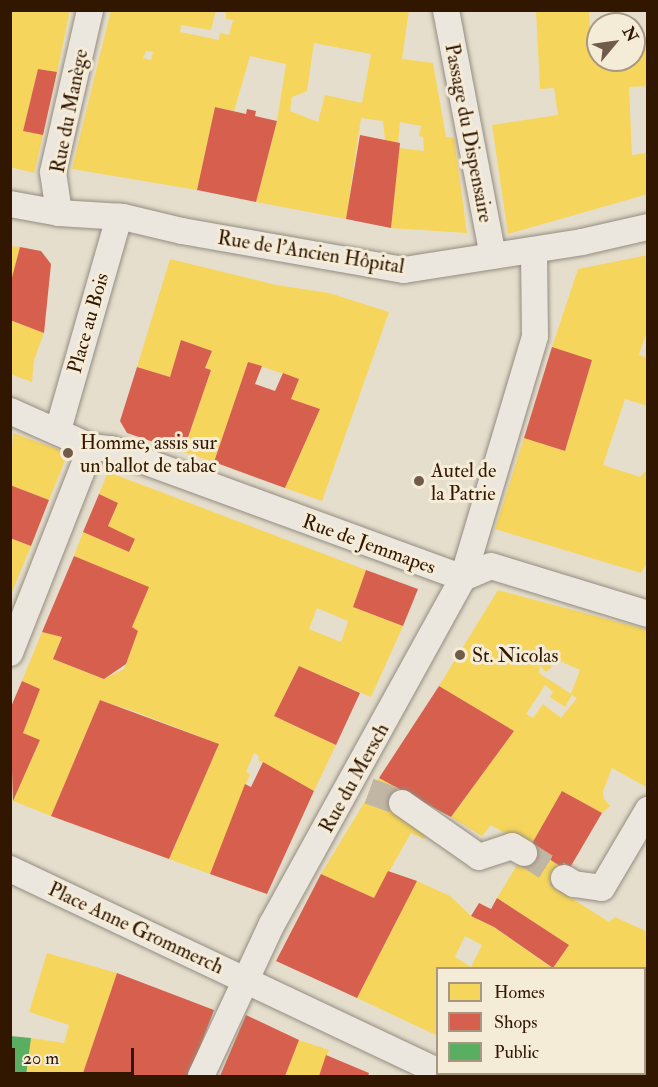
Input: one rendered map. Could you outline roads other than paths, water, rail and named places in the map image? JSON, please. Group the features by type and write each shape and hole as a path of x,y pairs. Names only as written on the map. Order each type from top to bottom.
{"street":[{"name":"Rue du Manège","path":"59,213 53,172 90,10"},
{"name":"Passage du Dispensaire","path":"446,10 492,256"},
{"name":"Rue de l'Ancien Hôpital","path":"10,204 59,213 119,217 404,270 534,250 648,227"},
{"name":"Place au Bois","path":"58,430 119,217"},
{"name":"Rue du Mersch","path":"201,1077 361,787 463,578 536,336 534,250"},
{"name":"Rue de Jemmapes","path":"10,411 58,430 91,447 111,449 463,578"},
{"path":"10,653 91,447"},
{"path":"463,578 491,566 648,614"},
{"path":"402,803 478,857 512,846 524,853"},
{"path":"564,878 574,884 602,888 648,810"},
{"name":"Place Anne Grommerch","path":"10,869 254,982 436,1070"}],"tunnel":[{"path":"369,791 402,803"},
{"path":"524,853 564,878"}],"place":[{"name":"Homme, assis sur un ballot de tabac","path":"68,453"},
{"name":"Autel de la Patrie","path":"419,481"},
{"name":"St. Nicolas","path":"460,655"}]}
